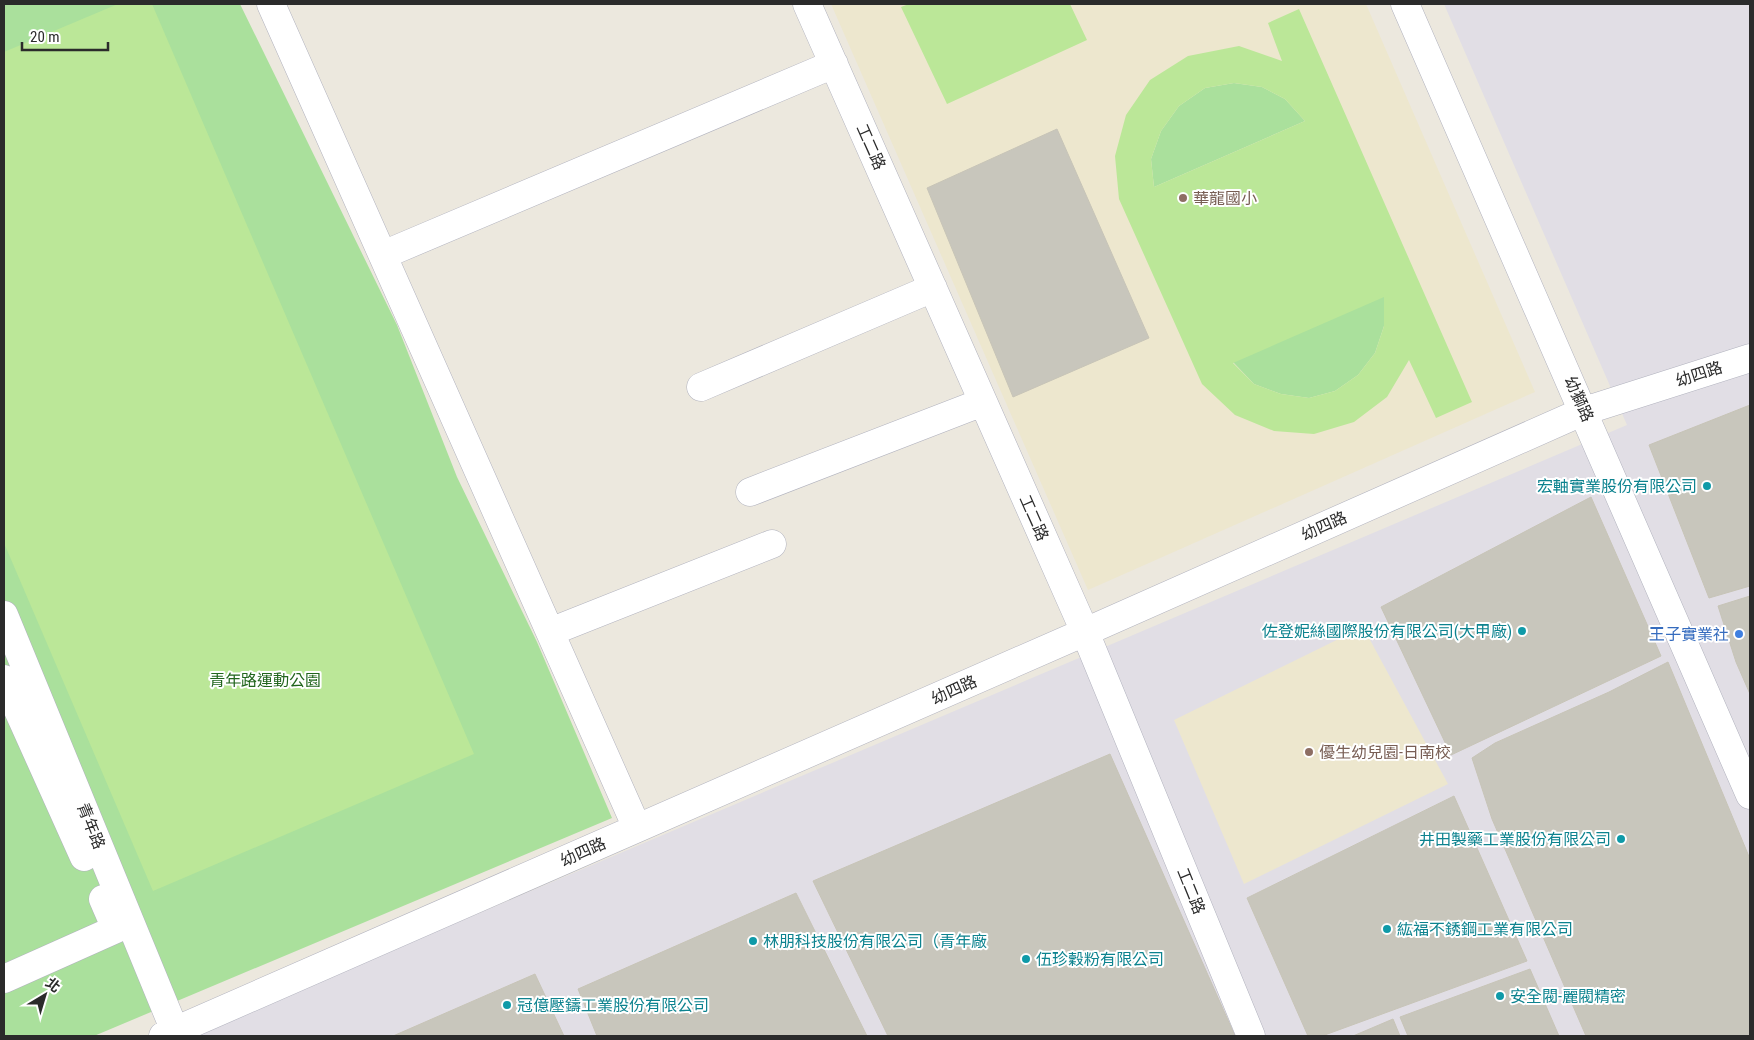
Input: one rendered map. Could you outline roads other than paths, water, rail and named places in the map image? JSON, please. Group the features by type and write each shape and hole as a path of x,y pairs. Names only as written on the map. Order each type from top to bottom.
{"street":[{"path":"271,4 637,828"},
{"name":"工二路","path":"807,4 1085,632 1250,1036"},
{"name":"幼獅路","path":"1405,4 1750,795"},
{"path":"383,255 834,64"},
{"path":"701,387 933,288"},
{"name":"幼四路","path":"172,1035 1584,411 1750,358"},
{"path":"750,492 983,402"},
{"path":"550,632 772,544"},
{"name":"青年路","path":"4,615 172,1035"},
{"path":"4,679 116,929 4,979"}],"place":[{"name":"華龍國小","path":"1183,198"},
{"name":"宏軸實業股份有限公司","path":"1707,486"},
{"name":"佐登妮絲國際股份有限公司(大甲廠)","path":"1522,631"},
{"name":"王子實業社","path":"1739,634"},
{"name":"優生幼兒園-日南校","path":"1309,752"},
{"name":"井田製藥工業股份有限公司","path":"1621,839"},
{"name":"紘福不銹鋼工業有限公司","path":"1387,929"},
{"name":"林朋科技股份有限公司（青年廠","path":"753,941"},
{"name":"伍珍穀粉有限公司","path":"1026,959"},
{"name":"安全閥-麗閥精密","path":"1500,996"},
{"name":"冠億壓鑄工業股份有限公司","path":"507,1005"}],"park label":[{"name":"青年路運動公園","path":"265,680"}]}
